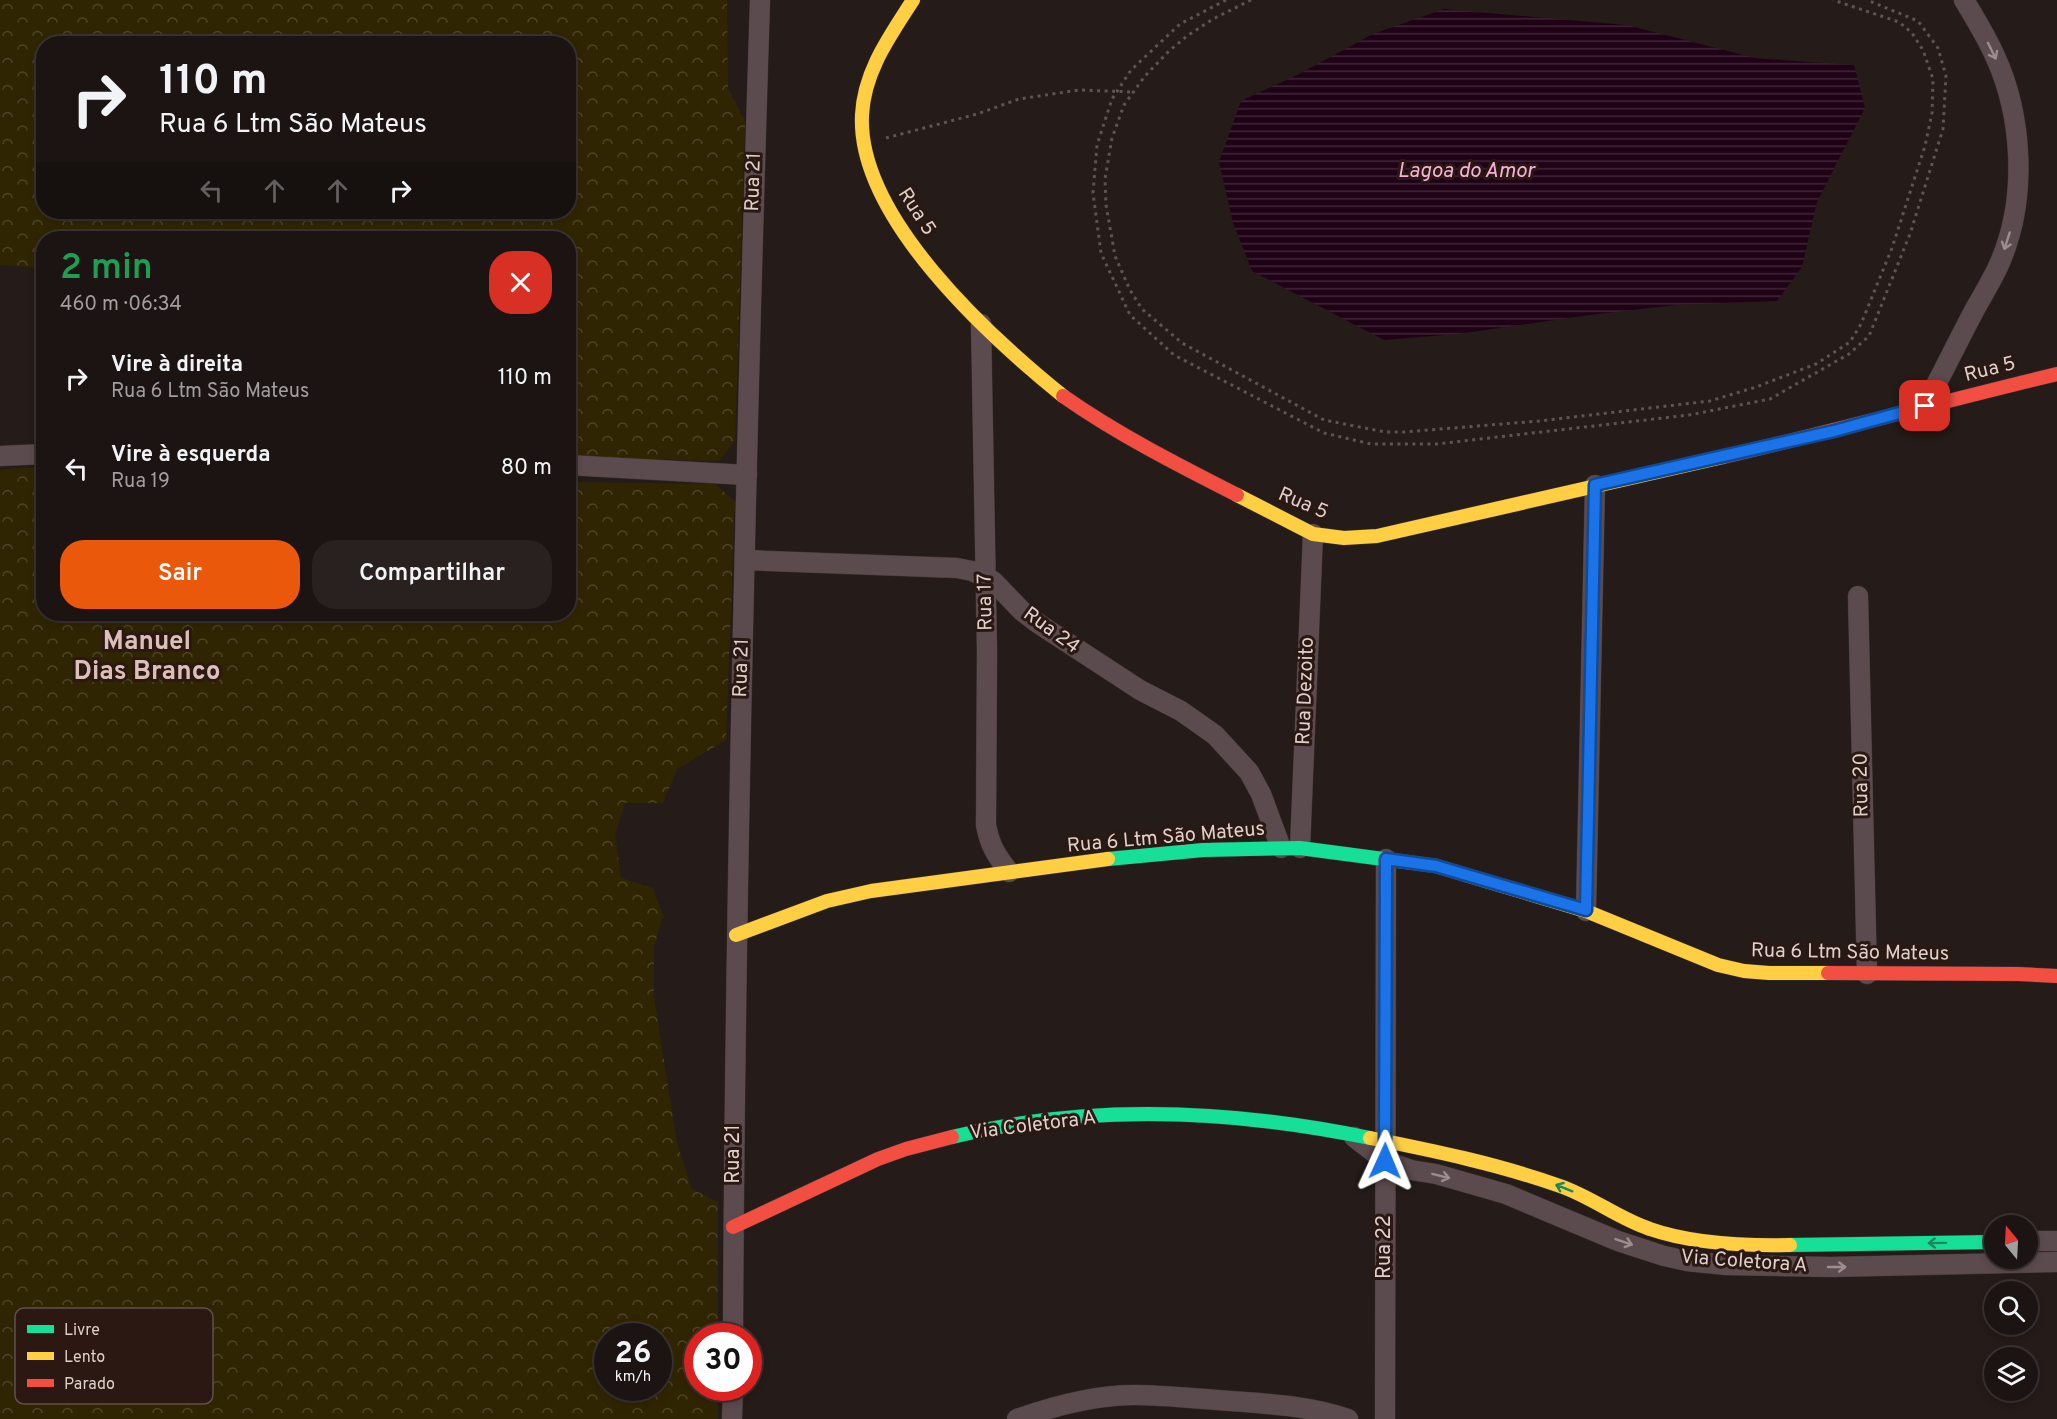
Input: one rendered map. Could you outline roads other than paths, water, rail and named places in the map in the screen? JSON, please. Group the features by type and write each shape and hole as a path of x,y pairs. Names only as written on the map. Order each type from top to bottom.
{"street":[{"name":"Rua 21","path":"733,1323 736,935 760,0"},
{"name":"Rua 5","path":"913,0 876,59 867,85 862,116 865,143 877,185 890,213 928,265 981,324 1030,370 1063,396 1089,414 1189,471 1313,534 1344,538 1377,536 1834,431 2057,374"},
{"path":"1925,406 2001,260 2014,218 2017,152 2008,91 1995,57 1964,0"},
{"name":"Rua 17","path":"981,324 986,577 986,825 988,840 993,851 1009,872"},
{"path":"0,456 36,454"},
{"path":"576,465 747,475"},
{"path":"1586,910 1595,485"},
{"name":"Rua Dezoito","path":"1291,848 1313,534"},
{"name":"Rua 24","path":"745,560 957,568 986,577 1039,624 1140,690 1181,711 1215,735 1250,772 1291,848"},
{"name":"Rua 20","path":"1858,596 1867,974"},
{"name":"Rua 6 Ltm São Mateus","path":"736,935 851,895 1136,855 1203,850 1291,848 1436,866 1586,910 1718,965 1744,972 2057,975"},
{"name":"Rua 22","path":"1385,1419 1386,859"},
{"name":"Via Coletora A","path":"733,1227 878,1159 945,1138 1003,1126 1096,1117 1196,1114 1247,1118 1350,1133 1498,1166 1563,1187 1649,1229 1674,1236 1748,1246 1984,1242"},
{"name":"Via Coletora A","path":"1350,1133 1385,1161 1411,1170 1436,1174 1506,1194 1618,1241 1688,1261 1725,1265 1832,1267 2057,1262"},
{"path":"2038,1241 2057,1241"},
{"path":"1017,1419 1083,1401 1133,1395 1296,1406 1324,1411 1348,1419"},
{"path":"732,1419 733,1401"}],"water":[{"name":"Lagoa do Amor","path":"1444,9 1627,25 1755,58 1854,65 1865,108 1817,202 1802,267 1777,301 1676,305 1458,334 1384,340 1252,271 1233,223 1219,162 1241,101 1297,75 1373,34"}],"district":[{"name":"Manuel Dias Branco","path":"147,657"}]}
